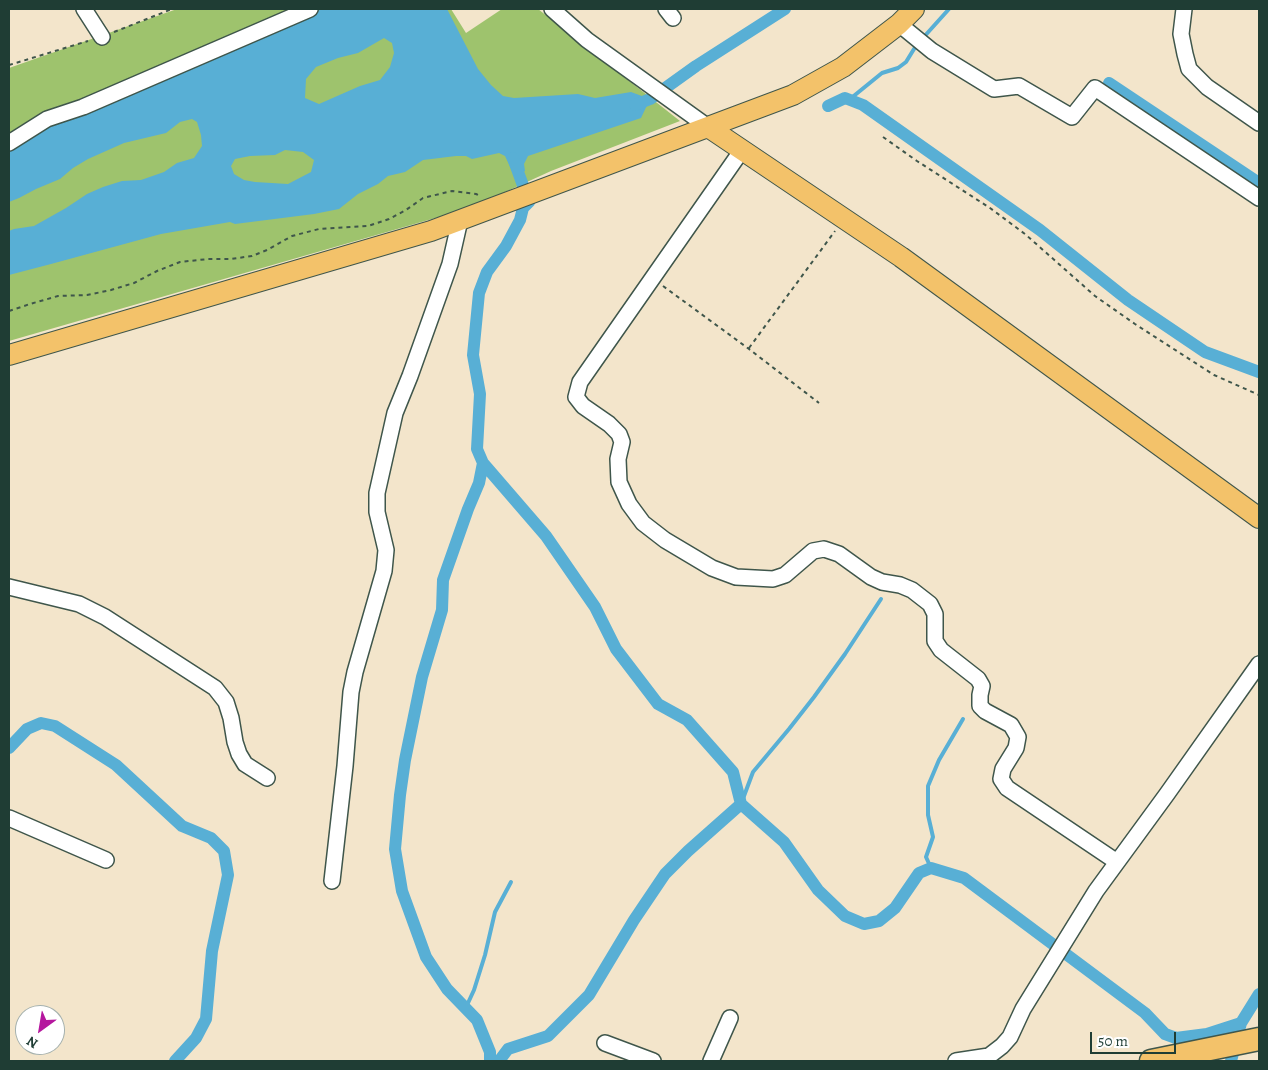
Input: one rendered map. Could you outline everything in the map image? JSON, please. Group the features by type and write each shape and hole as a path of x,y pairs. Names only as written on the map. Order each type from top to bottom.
{"highway":[{"path":"1151,1061 1259,1038"}],"main road":[{"path":"9,355 431,231 793,95 843,67 899,24 914,9"},
{"path":"708,127 901,257 1259,518"}],"street":[{"path":"84,9 102,37"},
{"path":"9,143 47,119 83,107 310,9"},
{"path":"553,9 587,40 708,127"},
{"path":"1184,9 1181,34 1189,70 1207,87 1259,123"},
{"path":"899,24 932,51 994,89 1019,86 1072,117 1095,88 1259,198"},
{"path":"742,150 580,382 576,397 583,406 620,434 622,442 618,459 619,482 628,504 643,523 665,540 712,568 736,576 773,579 785,574 813,551 824,549 838,554 871,577 912,590 930,604 935,614 935,641 940,650 978,679 982,686 980,706 985,711 1011,725 1018,737 1016,748 1003,769 1001,779 1007,788 1117,862"},
{"path":"332,881 351,692 384,571 386,550 377,512 377,493 395,413 450,264 460,220"},
{"path":"9,587 79,604 88,608 215,688 226,702 239,754 245,764 267,778"},
{"path":"956,1061 989,1056 1010,1037 1023,1009 1096,891 1259,664"},
{"path":"9,818 106,860"},
{"path":"711,1061 730,1018"},
{"path":"605,1043 653,1061"}],"path":[{"path":"883,137 990,208 1018,229 1094,296 1214,375 1259,395"},
{"path":"9,311 58,296 87,295 111,290 134,283 180,262 252,256 292,236 319,230 368,226 389,219 423,198 452,191 476,194 493,207"},
{"path":"749,349 844,219"},
{"path":"653,278 819,403"}],"green space":[{"path":"177,9 451,9 466,33 502,9 538,9 680,121 551,171 470,208 9,341 9,68"}],"water":[{"path":"322,9 447,9 478,69 503,96 514,98 578,94 595,98 631,92 650,99 641,118 528,156 524,164 525,171 514,175 505,156 499,153 472,159 466,156 456,156 423,160 405,172 388,176 378,184 358,194 339,209 235,224 230,222 161,234 9,275 9,231 34,226 87,194 103,187 122,181 141,180 164,172 177,163 194,158 202,146 197,122 192,119 180,122 166,133 124,143 88,159 60,179 9,202 9,149 53,123","holes":["384,38 392,43 394,53 390,67 380,80 360,86 319,104 305,98 306,79 316,67 338,58 358,53","285,150 303,152 314,160 311,172 288,184 244,180 234,174 231,166 235,159 275,155"]}],"waterway":[{"path":"635,105 650,99 696,66 785,9"},
{"path":"922,39 949,9"},
{"path":"850,99 882,73 898,68 906,62 918,44"},
{"path":"1109,83 1259,183"},
{"path":"828,106 845,98 863,105 1040,230 1128,300 1205,352 1259,372"},
{"path":"513,158 529,202 523,208 520,220 506,246 487,272 479,293 473,355 480,394 477,449 483,463 546,536 595,607 616,649 658,704 687,720 733,772 741,804"},
{"path":"483,463 479,483 443,580 442,610 422,677 405,760 395,849 402,891 426,957 447,989 477,1020 490,1052 490,1061"},
{"path":"741,804 753,772 814,697 881,599"},
{"path":"931,868 926,857 933,837 928,815 928,786 939,760 963,719"},
{"path":"9,748 27,729 41,723 55,726 116,765 182,826 211,838 224,851 228,875 212,951 206,1019 196,1038 175,1061"},
{"path":"499,1061 508,1049 548,1036 589,995 634,920 665,874 741,804 784,842 818,890 845,916 864,924 879,921 895,908 919,873 931,868 964,878 1145,1013 1165,1034 1176,1038 1207,1034 1241,1023"},
{"path":"462,1004 468,1003 474,990 485,955 495,912 511,882"},
{"path":"1231,1061 1241,1023 1259,994"}]}
